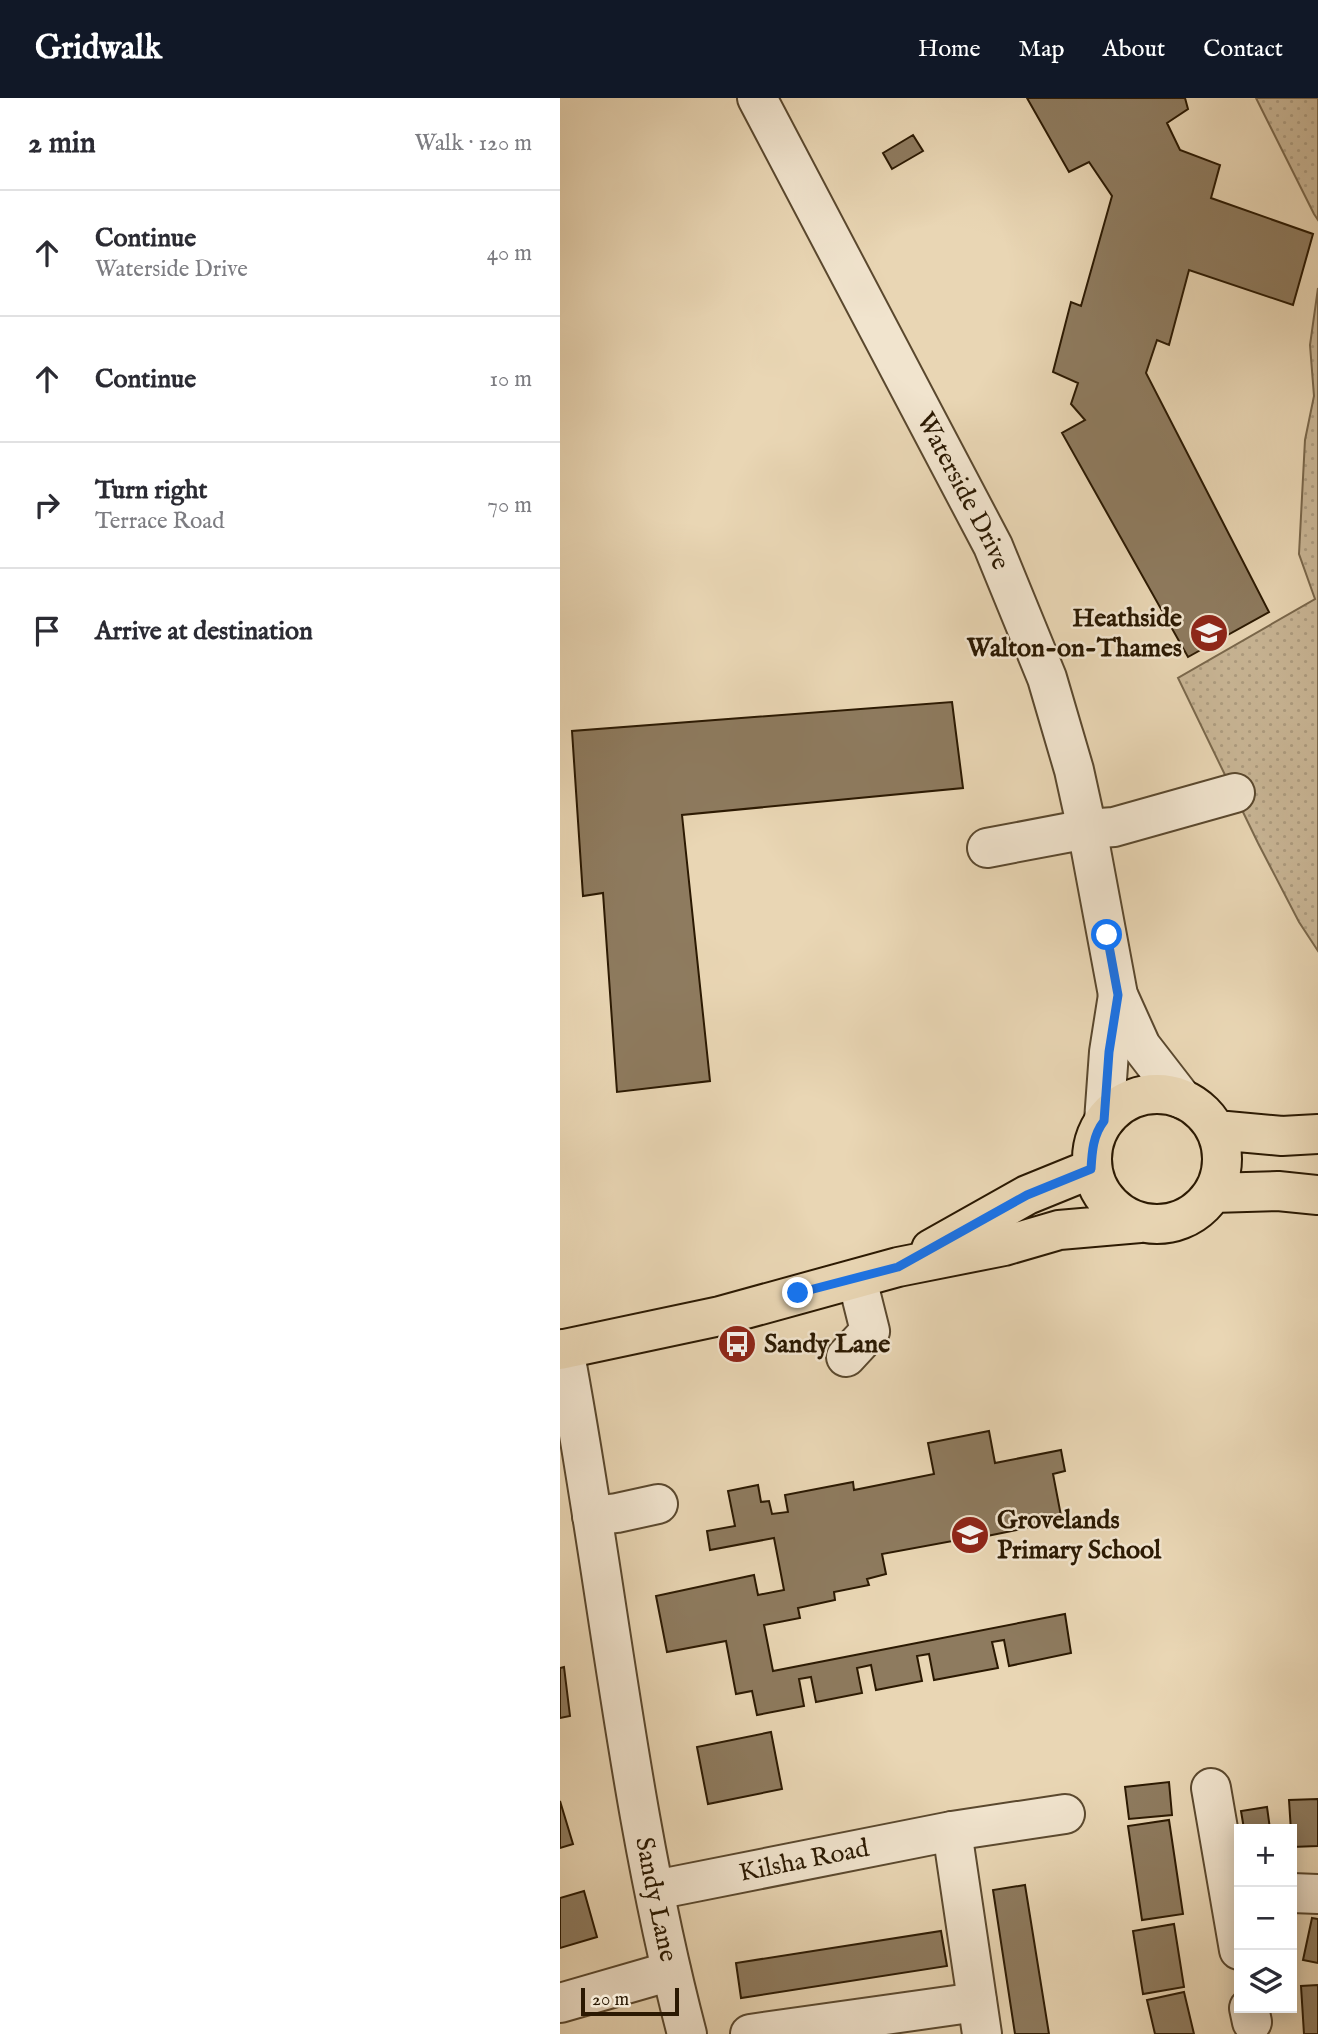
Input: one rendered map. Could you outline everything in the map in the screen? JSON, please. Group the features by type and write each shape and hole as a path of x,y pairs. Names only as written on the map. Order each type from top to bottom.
{"main road":[{"path":"562,1350 720,1317 898,1267 1004,1246 1059,1230 1140,1223 1165,1224 1189,1217 1203,1207 1213,1193 1220,1178 1222,1162 1216,1130 1195,1106 1182,1099 1154,1094 1132,1098 1113,1110 1104,1121 1092,1147 1091,1169 1100,1193 1117,1212 1140,1223"},
{"path":"1216,1130 1282,1136 1318,1134"},
{"path":"898,1267 1027,1195 1091,1169"},
{"path":"1213,1193 1278,1191 1318,1195"}],"street":[{"name":"Waterside Drive","path":"758,98 993,546 1047,678 1074,770 1118,995 1141,1046 1182,1099"},
{"path":"987,848 1087,829 1114,827 1235,793"},
{"name":"Waterside Drive","path":"1104,1121 1109,1052 1118,995"},
{"path":"846,1357 870,1331 858,1279"},
{"name":"Sandy Lane","path":"562,1350 645,1844 687,2034"},
{"path":"592,1516 658,1504"},
{"path":"1211,1788 1234,1897"},
{"name":"Kilsha Road","path":"655,1890 953,1832 1065,1814"},
{"path":"750,2034 980,2018 953,1832"},
{"path":"1297,1893 1318,1894"},
{"path":"560,2003 671,1971"}],"shaded area":[{"path":"1256,98 1318,98 1318,220 1314,214"},
{"path":"1318,288 1318,951 1299,922 1258,843 1178,678 1315,599 1299,554 1305,440 1314,396 1310,345"}],"building":[{"path":"1027,98 1185,98 1188,109 1167,123 1180,150 1220,165 1211,198 1313,234 1293,305 1189,270 1169,345 1157,340 1146,373 1269,612 1188,657 1062,433 1085,420 1071,404 1078,383 1053,372 1071,302 1081,306 1112,196 1089,162 1069,172"},
{"path":"913,135 923,151 892,169 883,153"},
{"path":"952,702 963,788 682,815 710,1081 617,1092 603,893 583,896 572,731"},
{"path":"989,1431 995,1463 1061,1450 1065,1471 1053,1474 1062,1521 977,1538 973,1523 966,1524 969,1538 882,1554 886,1574 867,1579 869,1585 834,1592 835,1600 798,1608 800,1618 764,1625 773,1671 1065,1614 1071,1653 1009,1666 1004,1640 992,1642 998,1668 934,1680 929,1654 917,1656 922,1681 876,1690 871,1665 857,1668 862,1693 816,1702 811,1677 799,1679 804,1706 757,1715 752,1691 736,1694 726,1641 667,1652 656,1596 754,1575 758,1595 784,1590 774,1538 710,1550 707,1531 735,1526 728,1491 758,1485 761,1502 769,1501 772,1514 788,1512 785,1495 853,1482 854,1490 934,1474 928,1443"},
{"path":"564,1667 570,1716 560,1718 560,1668"},
{"path":"771,1732 782,1789 708,1804 697,1747"},
{"path":"1169,1782 1172,1815 1129,1819 1125,1787"},
{"path":"1318,1799 1318,1846 1297,1847 1297,1824 1291,1824 1289,1800"},
{"path":"560,1801 573,1844 560,1848"},
{"path":"1267,1807 1269,1824 1243,1824 1241,1811"},
{"path":"1169,1820 1183,1914 1142,1920 1128,1826"},
{"path":"1025,1885 1049,2034 1015,2034 993,1890"},
{"path":"584,1891 597,1937 560,1948 560,1898"},
{"path":"1312,1918 1318,1919 1318,1963 1303,1960"},
{"path":"1174,1924 1184,1987 1143,1994 1133,1931"},
{"path":"941,1931 947,1966 741,1998 736,1963"},
{"path":"1318,1985 1318,2034 1304,2034 1301,1986"},
{"path":"1184,1992 1194,2034 1155,2034 1147,2000"}],"place":[{"name":"Heathside Walton-on-Thames","path":"1209,633"},
{"name":"Sandy Lane","path":"737,1344"},
{"name":"Grovelands Primary School","path":"970,1535"}],"route":[{"path":"798,1293 898,1267 1027,1195 1091,1169 1092,1147 1104,1121 1109,1052 1118,995 1107,935"}]}
